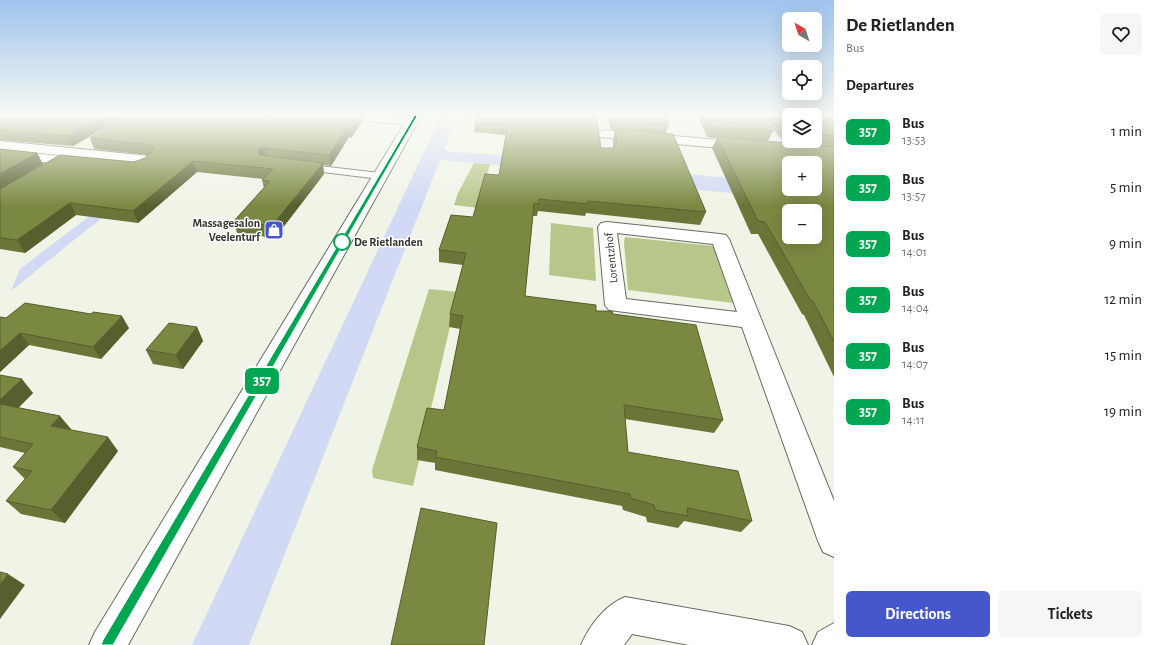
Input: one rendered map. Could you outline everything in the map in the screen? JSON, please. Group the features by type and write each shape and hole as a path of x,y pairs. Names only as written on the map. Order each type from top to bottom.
{"street":[{"path":"1,146 69,156"},
{"path":"44,171 86,146"},
{"path":"108,645 398,146"},
{"path":"752,146 797,150"},
{"path":"0,154 69,156"},
{"name":"Lorentzhof","path":"752,321 616,305 607,227 720,239 752,321 834,542"},
{"path":"600,645 625,615 789,645"},
{"path":"831,645 834,642"}],"lane":[{"path":"290,165 380,176"}],"green space":[{"path":"474,163 490,164 479,208 454,205 458,193"},
{"path":"551,223 593,228 596,281 549,275"},
{"path":"625,237 714,246 733,303 628,290 624,242"},
{"path":"429,289 458,292 413,486 373,478 372,470"}],"water":[{"path":"181,146 202,146 186,153 11,291 20,269"},
{"path":"427,146 445,146 444,149 451,152 477,153 782,183 782,196 822,196 822,194 834,203 620,182 490,164 440,160 249,645 192,645"}],"building":[{"path":"152,146 335,146 329,155 265,148 259,149 258,153 260,155 323,163 272,226 234,221 270,181 262,180 273,169 193,161 133,211 70,203 17,240 0,238 0,189 60,155 134,162 145,158 154,149"},
{"path":"504,146 601,146 601,148 614,148 615,146 678,146 706,212 588,201 588,204 539,199 539,204 534,203 525,296 596,305 596,311 612,311 613,314 696,325 723,420 624,405 628,452 738,471 752,521 687,508 688,516 655,510 654,505 630,498 630,494 435,457 437,451 417,447 427,408 444,410 463,316 450,314 466,253 439,250 451,215 473,217 485,174 499,175"},
{"path":"721,146 782,146 782,148 834,147 834,342 813,301 811,301 765,222 758,221"},
{"path":"0,149 37,153 0,174"},
{"path":"25,303 91,314 93,312 122,316 93,347 20,333 0,351 0,317 6,318"},
{"path":"169,323 197,327 176,355 146,350"},
{"path":"0,375 22,379 0,400"},
{"path":"0,404 60,416 51,426 108,437 51,510 6,501 32,471 13,467 33,444 0,437"},
{"path":"421,508 497,523 484,645 391,645"},
{"path":"0,572 8,574 0,585"}],"bus line":[{"name":"357","path":"108,645 397,146"}],"place":[{"name":"Massagesalon Veelenturf","path":"274,230"},
{"name":"De Rietlanden","path":"342,242"}]}
